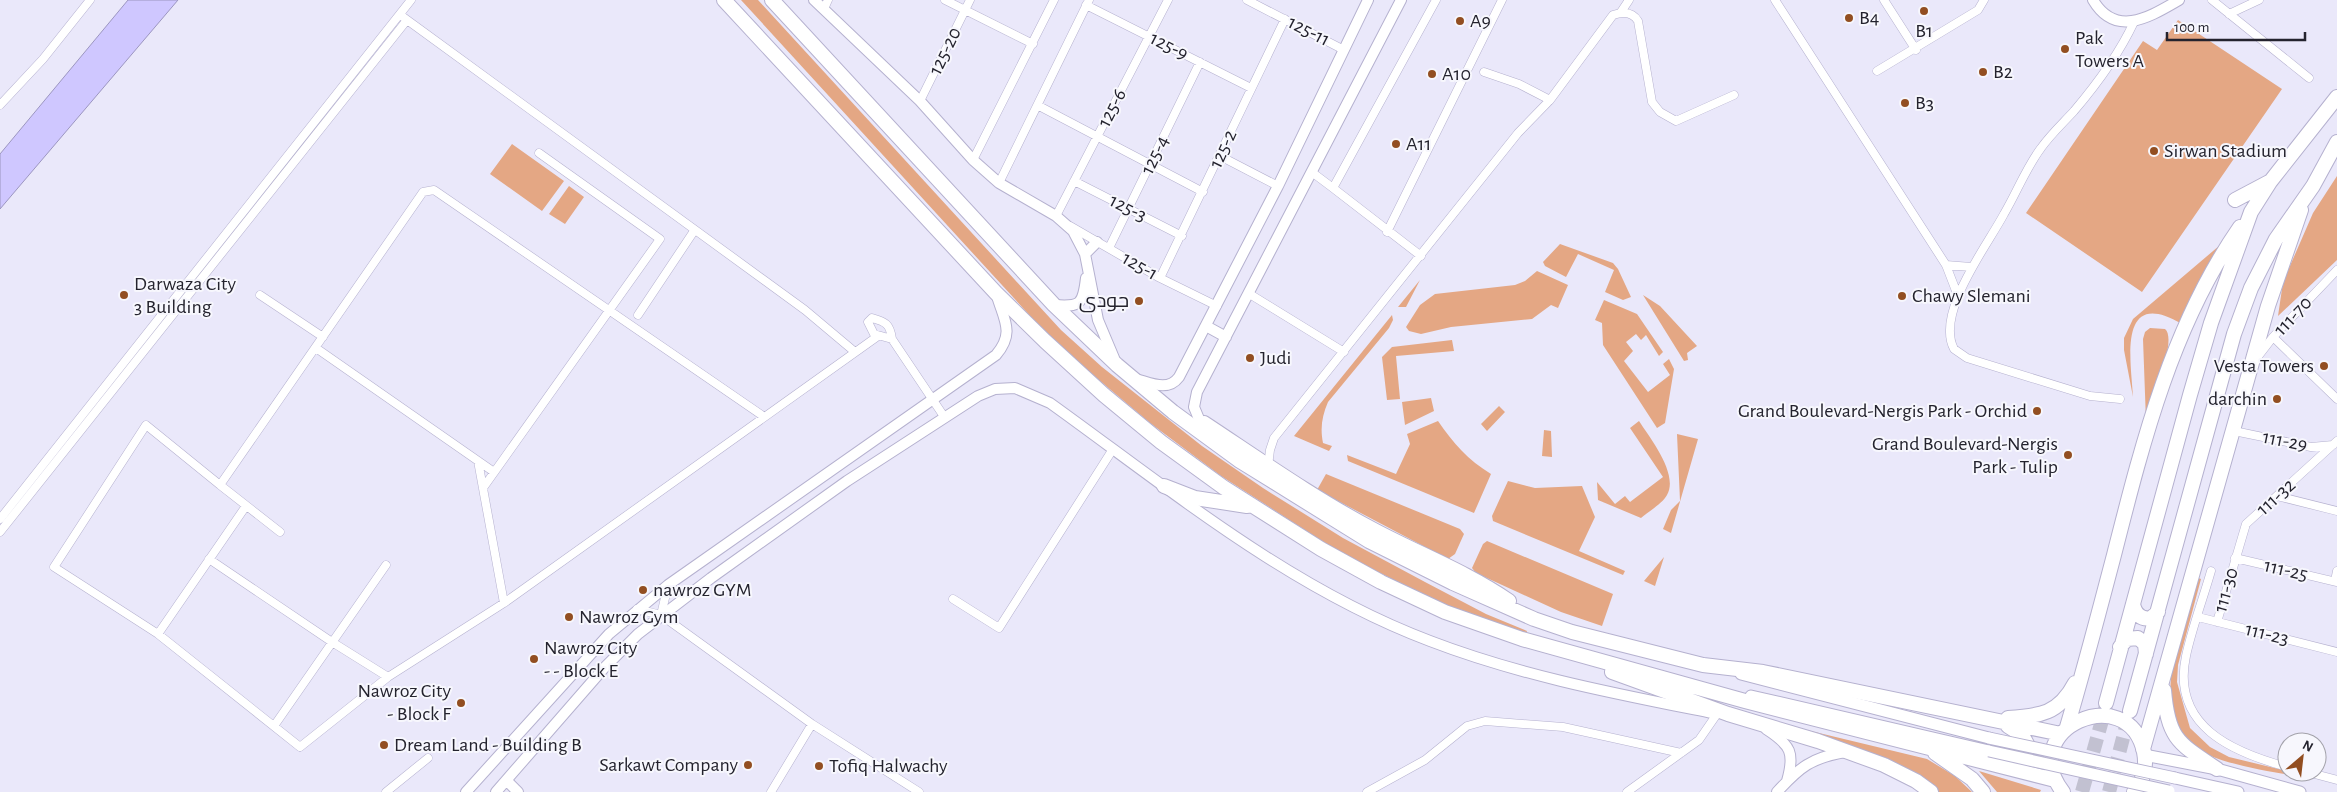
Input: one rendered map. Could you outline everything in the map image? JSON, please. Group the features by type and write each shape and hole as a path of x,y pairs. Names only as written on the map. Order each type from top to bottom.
{"highway":[{"path":"724,0 996,293 1045,341 1104,395 1161,442 1259,510 1321,549 1381,582 1445,612 1754,722 1846,752 1901,773 1931,792"},
{"path":"772,0 1054,305 1117,365 1207,436 1274,484 1369,541 1424,570 1534,619 1572,632 1703,665 1763,672 1991,720 2064,731 2088,717 2111,717 2131,729 2144,752"},
{"path":"2056,786 2052,767 2052,754 2064,731 2087,660 2140,450 2171,360 2195,303 2230,242 2270,182 2337,97"},
{"path":"2130,711 2234,334 2261,267 2292,212 2312,186 2336,146"},
{"path":"2234,200 2270,182"},
{"path":"2134,792 2144,774 2144,752 2279,271 2312,186"},
{"path":"2106,703 2211,323 2250,212"},
{"path":"1157,398 1197,419 1268,466 1373,529 1493,590 1534,619"},
{"path":"1164,486 1195,498 1238,504 1259,510"},
{"path":"2133,604 2136,613 2145,619 2153,617 2158,612"},
{"path":"2120,648 2126,639 2138,638 2145,644 2146,654"},
{"path":"1522,639 1745,701 2001,766 2056,786"},
{"path":"1991,720 2032,716 2052,710 2070,693 2087,660"},
{"path":"2163,682 2166,718 2172,731 2189,749 2217,769"},
{"path":"1991,720 2019,732 2027,744 2026,756 2020,763 2014,766 2001,766"},
{"path":"1926,747 1972,779 1983,792"}],"main road":[{"path":"814,0 826,5 920,101 973,160 999,183 1060,219 1080,242 1085,254 1098,320 1117,365"},
{"path":"1133,378 1164,386 1174,382 1217,306 1368,0"},
{"path":"1207,436 1197,419 1194,400 1401,0"},
{"path":"2093,0 2098,7 2114,19 2134,22 2153,15 2179,0"},
{"path":"1085,254 1097,242"},
{"path":"1054,305 1071,306 1082,299 1087,267"},
{"path":"466,792 592,652 637,609 677,578 931,398 990,359 1003,345 1007,324 996,293"},
{"path":"1206,326 1226,337"},
{"path":"496,792 604,668 638,634 661,615 847,481 978,396 1006,387 1024,390 1050,403 1256,551 1300,578 1347,603 1430,641 1506,667 1754,722 1776,736 1789,748 1793,759 1787,781"},
{"path":"677,578 679,589 687,595"},
{"path":"625,619 634,624 638,634"},
{"path":"1703,665 1989,738 2238,792"},
{"path":"1650,674 1884,725 1989,751 2170,791 2171,772 2186,763"},
{"path":"1777,792 1804,764 1822,756 1846,752"},
{"path":"2144,752 2217,769 2300,792"},
{"path":"507,781 518,792"}],"street":[{"path":"0,105 43,59 90,0"},
{"path":"0,532 403,17 411,0"},
{"path":"945,0 1033,44"},
{"name":"125-20","path":"920,101 970,0"},
{"path":"973,160 1054,0"},
{"name":"125-6","path":"1060,219 1074,181 1168,0"},
{"name":"125-11","path":"1247,0 1344,50"},
{"path":"1332,188 1436,0"},
{"path":"1387,232 1502,0"},
{"path":"1268,466 1274,438 1518,133 1550,100 1613,16 1621,12 1629,0"},
{"path":"1775,0 1946,265 1958,296"},
{"path":"1884,0 1916,50"},
{"path":"1877,71 1916,50 1978,10 1984,0"},
{"path":"2212,0 2309,78"},
{"path":"2229,14 2259,0"},
{"path":"999,183 1039,106 1088,3"},
{"name":"125-9","path":"1088,3 1251,88"},
{"path":"1621,12 1636,17 1638,21 1652,102 1665,115 1676,121 1683,119 1734,95"},
{"path":"403,17 694,231 805,310 855,352"},
{"path":"0,520 403,17"},
{"name":"125-2","path":"1160,278 1182,236 1285,19"},
{"path":"2120,399 2090,396 1962,356 1954,350 1950,339 1958,296 1971,266 2004,216 2035,156 2098,80 2117,53 2134,22"},
{"name":"125-4","path":"1109,248 1200,62"},
{"path":"1484,72 1519,84 1550,100"},
{"path":"1039,106 1203,192"},
{"path":"483,488 660,239 539,153"},
{"path":"1220,156 1275,188"},
{"path":"1313,173 1387,232 1421,256"},
{"name":"125-3","path":"1074,181 1182,236"},
{"path":"220,485 423,192 434,190 763,416"},
{"name":"125-1","path":"1060,219 1160,278 1217,306"},
{"path":"638,315 694,231"},
{"path":"1946,265 1971,266"},
{"name":"111-70","path":"2252,365 2273,337 2337,270"},
{"path":"1248,293 1344,352"},
{"path":"260,295 323,337"},
{"path":"892,339 878,336 873,332 870,320 887,322 891,329 892,339 945,418"},
{"path":"280,532 146,425 54,567 158,634 300,746 388,677 504,603 763,416 878,336"},
{"path":"2273,337 2337,399"},
{"path":"316,348 494,472"},
{"name":"111-29","path":"2234,431 2311,447 2336,444"},
{"name":"111-32","path":"2235,558 2246,524 2336,444"},
{"path":"953,599 999,628 1113,448"},
{"path":"478,462 504,603"},
{"path":"2277,496 2337,511"},
{"path":"158,634 246,506"},
{"name":"111-25","path":"2235,558 2336,581"},
{"name":"111-30","path":"2217,622 2235,558"},
{"path":"209,559 332,642 388,677"},
{"path":"274,726 386,565"},
{"path":"2211,571 2185,667 2189,698 2198,718 2210,732 2230,747 2244,754 2277,764"},
{"path":"2336,581 2337,571"},
{"path":"661,615 668,585"},
{"path":"637,609 661,615 812,724 919,792"},
{"name":"111-23","path":"2198,617 2337,652"},
{"path":"1628,792 1699,740 1717,714"},
{"path":"1366,792 1425,760 1467,726 1485,721 1563,727 1681,753"},
{"path":"771,792 812,724"},
{"path":"386,792 428,758"}],"shaded area":[{"path":"128,0 178,0 0,209 0,154"},
{"path":"741,0 758,0 1061,330 1102,367 1202,446 1263,488 1343,538 1486,614 1527,631 1526,634 1443,605 1339,552 1221,476 1150,423 1055,343"},
{"name":"Sirwan Stadium","path":"2178,20 2282,89 2142,292 2026,213 2143,41 2157,50"},
{"path":"512,144 564,181 542,211 490,174"},
{"path":"2337,176 2337,260 2278,316 2283,282 2313,213"},
{"path":"569,186 584,197 565,224 549,214"},
{"path":"2226,240 2182,324 2161,315 2147,314 2137,321 2132,333 2130,348 2133,397 2124,350 2124,338 2133,319"},
{"path":"1560,244 1613,263 1618,269 1631,297 1623,300 1605,292 1614,270 1578,254 1566,277 1545,266 1543,262"},
{"path":"1537,271 1568,285 1558,308 1551,305 1532,319 1451,327 1421,334 1409,331 1406,327 1420,305 1435,294 1515,285 1525,281"},
{"path":"1420,280 1406,307 1398,307"},
{"path":"1643,295 1660,306 1697,346 1687,353 1688,360 1684,361"},
{"path":"1604,300 1637,314 1663,352 1659,356 1646,335 1641,340 1636,334 1626,342 1633,351 1624,361 1648,392 1670,375 1663,364 1669,359 1674,369 1665,423 1657,428 1603,345 1602,323 1595,320"},
{"path":"1392,315 1393,320 1389,328 1328,402 1323,417 1322,432 1323,443 1332,446 1329,451 1294,436"},
{"path":"2150,328 2165,329 2168,335 2168,345 2162,373 2146,421 2143,339 2145,332"},
{"path":"1452,340 1454,351 1396,356 1400,399 1387,400 1382,357 1392,347"},
{"path":"1431,398 1434,411 1405,425 1402,402"},
{"path":"1499,406 1505,412 1487,431 1481,424"},
{"path":"1438,421 1449,437 1475,463 1491,474 1474,513 1348,461 1347,455 1396,474 1410,444 1407,434"},
{"path":"1639,421 1662,456 1670,486 1667,495 1662,501 1641,518 1598,500 1597,482 1615,504 1625,496 1630,502 1663,477 1630,428"},
{"path":"1544,430 1551,431 1552,457 1542,456"},
{"path":"1677,434 1698,439 1671,533 1663,529 1671,510 1680,501"},
{"path":"1326,474 1460,529 1464,534 1455,554 1448,559 1317,490"},
{"path":"1508,481 1535,488 1582,486 1595,517 1579,551 1625,571 1623,575 1493,521 1492,516"},
{"path":"1487,541 1613,594 1602,626 1561,612 1476,573 1472,568 1483,544"},
{"path":"1664,557 1655,586 1644,581"},
{"path":"2196,577 2201,579 2178,665 2177,682 2190,728 2210,747 2229,757 2277,769 2277,773 2212,757 2191,745 2178,729 2172,709 2171,687 2178,640"},
{"path":"1790,726 1927,759 1955,776 1972,792 1939,792 1928,781"},
{"path":"1979,771 2041,790 2040,792 1997,792"}],"tunnel":[{"path":"2082,792 2106,706"},
{"path":"2109,792 2129,715"}],"place":[{"name":"B1","path":"1924,11"},
{"name":"B4","path":"1849,18"},
{"name":"A9","path":"1460,21"},
{"name":"Pak Towers A","path":"2065,49"},
{"name":"B2","path":"1983,72"},
{"name":"A10","path":"1432,74"},
{"name":"B3","path":"1905,103"},
{"name":"A11","path":"1396,144"},
{"name":"Sirwan Stadium","path":"2154,151"},
{"name":"Darwaza City 3 Building","path":"124,295"},
{"name":"Chawy Slemani","path":"1902,296"},
{"name":"جودی","path":"1139,301"},
{"name":"Judi","path":"1250,358"},
{"name":"Vesta Towers","path":"2324,366"},
{"name":"darchin","path":"2277,399"},
{"name":"Grand Boulevard-Nergis Park - Orchid","path":"2037,411"},
{"name":"Grand Boulevard-Nergis Park - Tulip","path":"2068,455"},
{"name":"nawroz GYM","path":"643,590"},
{"name":"Nawroz Gym","path":"569,617"},
{"name":"Nawroz City - - Block E","path":"534,659"},
{"name":"Nawroz City - Block F","path":"461,703"},
{"name":"Dream Land - Building B","path":"384,745"},
{"name":"Sarkawt Company","path":"748,765"},
{"name":"Tofiq Halwachy","path":"819,766"}]}
